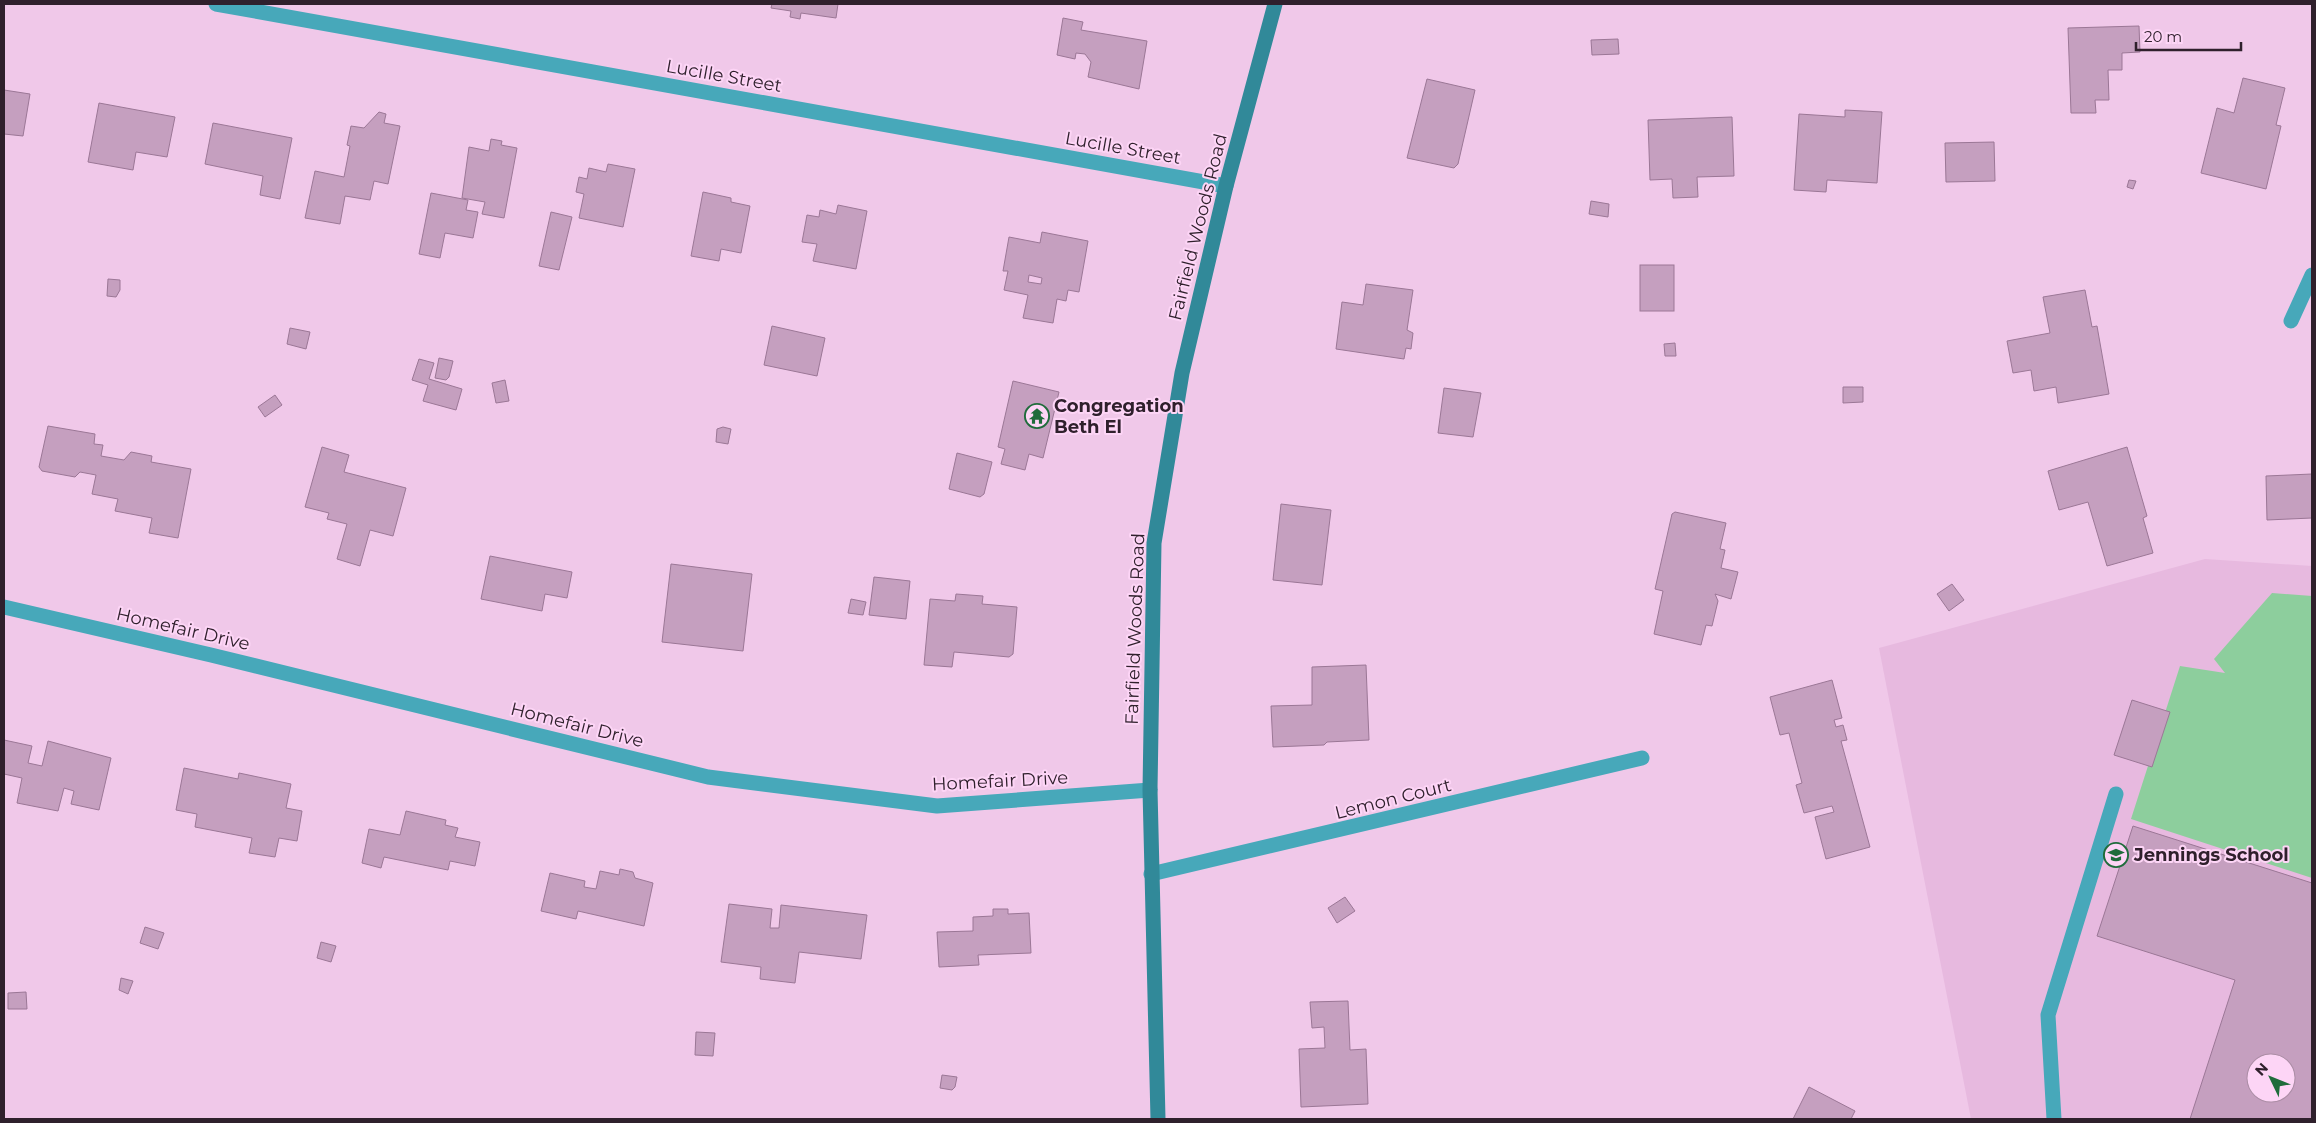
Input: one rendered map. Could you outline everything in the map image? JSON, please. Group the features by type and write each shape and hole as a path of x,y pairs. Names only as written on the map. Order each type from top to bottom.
{"main road":[{"name":"Fairfield Woods Road","path":"1158,1119 1150,790 1154,543 1182,373 1226,186 1275,4"}],"street":[{"name":"Lucille Street","path":"216,4 1226,186"},
{"path":"2291,321 2312,275"},
{"name":"Homefair Drive","path":"4,607 211,655 708,777 937,806 1150,790"},
{"name":"Lemon Court","path":"1151,874 1642,758"},
{"path":"2054,1119 2048,1015 2116,794"}],"shaded area":[{"name":"Jennings School","path":"2205,559 2312,566 2312,1119 1971,1119 1879,648"}],"green space":[{"path":"2272,593 2312,596 2312,878 2131,819 2180,666 2225,673 2214,659"}],"building":[{"path":"772,4 838,4 836,18 801,13 800,19 790,17 791,11 771,8"},
{"path":"1063,18 1083,22 1081,30 1147,41 1139,89 1088,77 1091,62 1085,54 1076,53 1075,59 1057,55"},
{"path":"2139,26 2140,52 2122,53 2122,70 2108,70 2109,100 2095,100 2096,113 2071,113 2068,28"},
{"path":"1618,39 1619,54 1592,55 1591,40"},
{"path":"2243,78 2285,88 2276,125 2281,126 2266,189 2201,173 2217,108 2234,113"},
{"path":"1427,79 1475,90 1458,164 1454,168 1407,158"},
{"path":"4,90 30,94 23,136 4,134"},
{"path":"99,103 175,117 167,157 136,152 133,170 88,162"},
{"path":"1845,110 1882,112 1877,183 1827,180 1826,192 1794,190 1799,114 1845,117"},
{"path":"379,112 386,114 384,123 400,126 388,184 374,181 370,200 345,196 340,224 305,218 315,171 344,177 350,146 347,145 351,126 364,128"},
{"path":"1732,117 1734,176 1697,177 1698,197 1673,198 1672,179 1650,180 1648,120"},
{"path":"213,123 292,138 280,199 260,195 263,176 205,164"},
{"path":"491,139 502,141 501,145 517,148 504,218 482,214 485,202 462,198 469,147 489,151"},
{"path":"1994,142 1995,181 1946,182 1945,143"},
{"path":"608,164 635,169 623,227 579,218 584,194 576,192 579,177 587,179 589,168 606,172"},
{"path":"2129,180 2136,181 2133,189 2127,187"},
{"path":"703,192 731,198 731,202 750,206 741,253 721,249 719,261 691,256"},
{"path":"431,193 468,200 466,210 478,212 473,238 445,233 440,258 419,254"},
{"path":"1591,201 1609,204 1608,217 1589,214"},
{"path":"838,205 867,211 856,269 813,261 817,244 802,242 807,215 819,217 820,210 836,214"},
{"path":"551,212 572,217 559,270 539,266"},
{"path":"1042,232 1088,241 1079,292 1068,290 1066,301 1057,299 1053,323 1023,318 1028,295 1004,290 1008,271 1003,271 1009,237 1040,243","holes":["1029,275 1042,278 1041,284 1028,282"]},
{"path":"1640,265 1674,265 1674,311 1640,311"},
{"path":"108,279 120,280 120,290 116,297 107,296"},
{"path":"1366,284 1413,290 1407,330 1413,333 1411,349 1406,348 1404,359 1336,349 1342,302 1363,305"},
{"path":"2085,290 2092,327 2097,326 2109,394 2058,403 2056,387 2034,391 2031,370 2013,373 2007,341 2050,333 2043,297"},
{"path":"772,326 825,338 817,376 764,365"},
{"path":"290,328 310,332 306,349 287,344"},
{"path":"1675,343 1676,356 1665,356 1664,344"},
{"path":"439,358 453,361 449,377 446,380 435,378"},
{"path":"419,359 434,363 429,379 462,389 456,410 423,401 428,385 412,380"},
{"path":"505,380 509,401 496,403 492,383"},
{"path":"1013,381 1059,392 1043,458 1029,454 1025,470 1001,464 1005,449 998,447"},
{"path":"1843,387 1863,387 1863,402 1843,403"},
{"path":"1444,388 1481,393 1473,437 1438,433"},
{"path":"275,395 282,405 265,417 258,407"},
{"path":"48,426 95,434 94,444 103,445 101,456 124,460 131,452 152,456 151,462 191,469 178,538 149,533 152,518 115,511 118,499 92,494 96,475 80,472 75,477 42,471 39,467"},
{"path":"723,427 731,429 728,444 716,442 717,429"},
{"path":"322,447 349,455 344,472 406,488 393,536 370,530 360,566 337,559 347,524 327,519 329,513 305,507"},
{"path":"2127,447 2147,516 2143,518 2153,553 2107,566 2088,502 2059,510 2048,471"},
{"path":"957,453 992,462 984,494 980,497 949,489"},
{"path":"2312,474 2312,518 2267,520 2266,476"},
{"path":"1281,504 1331,510 1322,585 1273,580"},
{"path":"1675,512 1726,523 1720,549 1725,550 1721,568 1738,572 1731,599 1715,594 1718,601 1712,626 1706,625 1701,645 1654,634 1663,591 1655,589 1672,514"},
{"path":"490,556 572,572 567,598 545,594 542,611 481,599"},
{"path":"671,564 752,574 743,651 662,642"},
{"path":"874,577 910,581 906,619 869,615"},
{"path":"1952,584 1964,600 1949,611 1937,594"},
{"path":"956,594 983,596 982,604 1017,607 1013,654 1009,657 954,652 952,667 924,665 930,599 955,601"},
{"path":"851,599 866,602 863,615 848,613"},
{"path":"1366,665 1369,740 1327,742 1324,745 1273,747 1271,706 1312,705 1312,667"},
{"path":"1832,680 1842,718 1834,720 1836,727 1843,725 1847,740 1841,741 1870,847 1826,859 1815,817 1834,812 1832,806 1804,813 1796,785 1802,783 1789,733 1780,735 1770,697"},
{"path":"2132,700 2170,712 2152,767 2114,755"},
{"path":"4,740 32,746 28,763 42,766 48,741 111,758 99,810 71,804 74,791 64,788 58,811 17,803 22,778 4,774"},
{"path":"184,768 238,779 239,773 291,784 286,808 302,811 297,841 279,838 275,857 249,853 252,838 195,827 197,814 176,810"},
{"path":"406,811 446,820 445,825 458,828 455,837 480,842 475,866 450,861 448,870 384,857 381,868 362,863 369,829 400,835"},
{"path":"2133,826 2312,883 2312,1119 2190,1119 2235,980 2097,936"},
{"path":"620,869 633,872 635,878 653,883 644,926 578,911 576,919 541,911 550,873 585,881 584,887 596,889 600,871 619,875"},
{"path":"1345,897 1355,911 1337,923 1328,908"},
{"path":"729,904 772,909 770,928 779,928 781,905 867,915 861,959 799,952 795,983 760,979 761,967 721,962"},
{"path":"993,909 1008,909 1008,914 1029,913 1031,953 978,955 979,965 939,967 937,932 973,931 973,917 993,916"},
{"path":"145,927 164,933 158,949 140,943"},
{"path":"321,942 336,946 331,962 317,958"},
{"path":"121,978 133,981 128,994 119,990"},
{"path":"26,992 27,1009 8,1009 8,993"},
{"path":"1348,1001 1350,1050 1366,1049 1368,1104 1301,1107 1299,1049 1325,1048 1324,1027 1312,1028 1310,1002"},
{"path":"696,1032 715,1033 713,1056 695,1055"},
{"path":"942,1075 957,1077 955,1087 952,1090 940,1088"},
{"path":"1809,1087 1855,1111 1851,1119 1793,1119"}],"place":[{"name":"Congregation Beth El","path":"1037,416"},
{"name":"Jennings School","path":"2116,855"}]}
